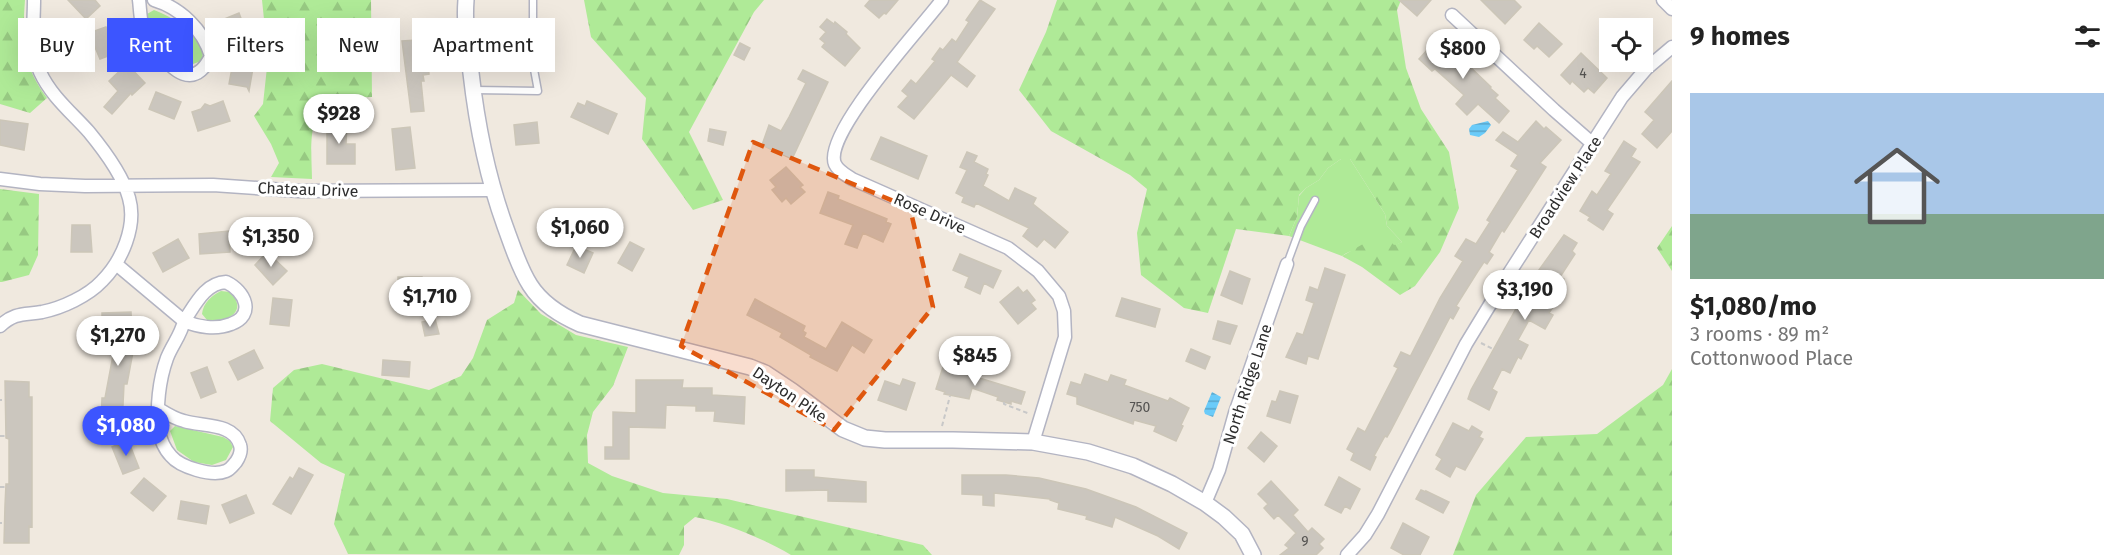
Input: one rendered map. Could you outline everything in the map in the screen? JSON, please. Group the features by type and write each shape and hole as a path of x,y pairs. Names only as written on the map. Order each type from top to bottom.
{"street":[{"path":"0,326 7,319 18,314 43,312 73,301 91,291 102,282 116,264 125,244 130,224 129,196 101,147 47,86 39,71 35,56 34,0"},
{"path":"139,0 141,23 160,54 182,74 197,74 205,68 211,56 206,41 180,13 165,3 154,0"},
{"name":"Dayton Pike","path":"465,18 466,0"},
{"name":"Rose Drive","path":"942,0 866,93 836,146 835,165 852,179 1008,248 1050,283 1059,296 1066,325 1062,349 1033,442"},
{"path":"1663,0 1672,9"},
{"path":"1452,15 1554,111 1593,144"},
{"name":"Broadview Place","path":"1347,555 1365,535 1378,514 1469,340 1508,275 1622,97 1655,60 1672,47"},
{"name":"Dayton Pike","path":"471,72 481,146 492,190 510,241 530,285 549,307 563,316 580,324 750,367 774,379 827,419 855,435 885,441 1033,442 1089,452 1133,466 1204,502 1242,534 1253,555"},
{"name":"Chateau Drive","path":"0,179 74,186 224,185 326,191 492,190"},
{"path":"116,264 184,321 201,327 229,325 241,316 245,302 243,294 236,287 225,282 217,283 205,292 184,321 181,334 167,358 162,375 159,410 159,433 171,457 200,471 225,472 232,467 241,450 236,436 220,428 184,422 159,410"},
{"name":"North Ridge Lane","path":"1204,502 1219,470 1235,413 1287,264"}],"lane":[{"path":"533,0 533,18"},
{"path":"473,90 538,91 534,72"},
{"path":"1287,264 1301,226 1315,200"}],"path":[{"path":"937,440 950,396"},
{"path":"1004,402 1004,404 1041,418"},
{"path":"0,435 6,436"},
{"path":"0,487 6,487"}],"highlighted area":[{"path":"753,142 910,208 933,307 834,430 681,346"}],"green space":[{"path":"0,0 25,0 24,18 18,18 18,72 32,72 47,98 30,113 0,104"},
{"path":"262,0 371,0 371,18 317,18 317,72 372,72 372,97 340,99 322,107 317,115 312,136 312,179 271,177 279,163 271,144 254,116 263,104 266,72 305,72 305,18 264,18"},
{"path":"584,0 764,0 754,12 689,132 723,200 693,210 642,139 646,98 591,37"},
{"path":"1057,0 1401,0 1397,10 1406,68 1421,109 1449,152 1459,208 1440,252 1415,286 1400,295 1362,267 1342,256 1363,244 1386,237 1394,245 1402,242 1387,226 1385,214 1350,159 1341,159 1299,195 1297,217 1289,236 1236,229 1208,313 1184,308 1141,275 1137,233 1147,189 1130,175 1051,131 1019,90 1046,32"},
{"path":"154,10 171,18 148,18 147,14"},
{"path":"193,35 202,52 202,60 193,64"},
{"path":"1341,159 1350,159 1385,214 1387,226 1402,242 1388,247 1356,250 1342,256 1289,236 1297,217 1299,196 1306,188 1319,180 1328,168"},
{"path":"0,189 39,194 38,255 29,275 2,282 0,282"},
{"path":"1672,226 1672,271 1657,248"},
{"path":"518,290 541,314 576,335 628,347 613,386 593,412 587,435 588,463 612,476 663,493 727,499 923,545 932,555 791,555 744,532 695,517 684,526 684,545 679,555 348,554 334,524 345,474 321,463 270,421 273,388 294,370 322,364 429,390 461,376 473,358 487,320 514,303"},
{"path":"221,291 230,292 237,305 236,310 228,318 207,320 202,314 204,306 211,297"},
{"path":"1672,369 1672,555 1453,555 1476,495 1526,437 1597,434 1663,385"},
{"path":"175,426 223,437 230,441 233,447 226,460 212,465 194,462 177,450 170,431"}],"water":[{"path":"1488,121 1491,125 1485,133 1479,137 1470,135 1469,129 1472,125"},
{"path":"1212,392 1221,397 1213,417 1205,414 1204,411"}],"building":[{"path":"68,0 95,0 100,6 85,18"},
{"path":"870,0 898,0 886,14 884,13 879,18 865,6"},
{"path":"980,0 995,9 957,62 975,76 967,87 951,75 914,119 898,107 908,96 902,91 911,80 916,84 935,61 932,59 940,48 943,50 952,39 956,42 969,22 966,20"},
{"path":"1399,0 1431,0 1417,16"},
{"path":"1481,0 1514,0 1521,7 1505,24"},
{"path":"239,13 241,18 227,18"},
{"path":"827,19 834,24 835,22 847,32 846,34 860,48 845,66 822,47 825,43 820,39 826,32 820,27"},
{"path":"1539,23 1562,44 1549,57 1537,46 1534,49 1524,40"},
{"path":"106,27 107,30 107,56 100,59 95,47 95,31"},
{"path":"1439,37 1498,95 1495,98 1509,111 1499,123 1478,104 1467,115 1456,104 1464,95 1435,69 1432,71 1419,59"},
{"path":"412,40 412,72 429,72 429,74 423,75 424,81 421,81 424,111 411,112 402,41"},
{"path":"740,43 750,48 744,60 734,55"},
{"path":"1581,53 1607,78 1594,93 1588,88 1584,92 1572,81 1570,84 1561,75"},
{"path":"803,70 828,82 792,159 762,145 769,125 781,131 789,117 806,83 798,79"},
{"path":"119,72 135,72 145,83 132,95 131,93 112,114 104,107 118,91 109,81"},
{"path":"231,72 252,72 249,91 247,87 229,84"},
{"path":"1672,81 1672,131 1657,148 1642,134 1654,120 1645,112"},
{"path":"156,92 181,102 174,119 149,109"},
{"path":"223,101 230,121 198,131 192,112 201,109 205,104 210,106"},
{"path":"587,101 617,114 608,134 571,117 578,103 585,106"},
{"path":"0,120 28,124 24,150 0,145"},
{"path":"1536,121 1561,140 1540,163 1546,167 1504,232 1502,230 1489,252 1493,255 1487,264 1484,262 1456,306 1459,308 1453,319 1450,317 1390,432 1387,437 1385,436 1374,456 1376,457 1370,470 1351,460 1354,453 1347,449 1358,428 1365,432 1398,368 1394,366 1401,352 1411,355 1440,298 1463,261 1455,256 1466,239 1476,244 1490,222 1487,220 1518,170 1511,166 1518,155 1496,140 1503,132 1518,142"},
{"path":"327,122 347,123 346,144 355,144 355,164 327,164"},
{"path":"537,122 539,143 516,145 514,125"},
{"path":"410,127 415,168 396,170 392,129"},
{"path":"710,129 726,132 723,145 708,141"},
{"path":"881,137 927,156 918,179 871,159"},
{"path":"1624,141 1636,149 1631,157 1640,162 1607,210 1613,214 1603,230 1588,220 1590,217 1580,211 1592,191 1597,195 1611,174 1605,171"},
{"path":"967,152 977,156 974,162 988,169 983,186 1009,201 1015,188 1036,198 1033,204 1068,232 1055,248 1044,239 1037,247 1023,236 1029,228 976,203 974,207 962,202 964,197 956,193 967,170 960,167"},
{"path":"786,167 803,185 800,187 805,192 791,204 786,198 782,202 772,190 776,187 770,180"},
{"path":"828,192 839,196 838,199 887,219 886,222 891,224 883,242 863,233 857,248 845,244 853,225 820,213"},
{"path":"72,225 90,225 92,252 71,252"},
{"path":"229,231 230,252 200,254 199,234"},
{"path":"1564,235 1577,243 1572,251 1575,254 1560,277 1564,279 1559,286 1564,290 1549,313 1553,315 1545,329 1529,320 1518,340 1528,345 1521,359 1518,357 1510,373 1502,369 1492,389 1497,392 1489,410 1468,399 1471,390 1517,307 1536,279 1534,277"},
{"path":"178,239 189,258 163,272 153,253"},
{"path":"630,242 644,249 632,271 618,263"},
{"path":"576,246 593,253 584,273 567,265"},
{"path":"267,252 287,271 273,285 255,265"},
{"path":"960,254 1001,271 993,288 984,283 980,294 965,287 969,277 953,270"},
{"path":"1325,268 1345,275 1318,359 1308,356 1306,364 1286,357 1297,333 1303,335 1314,303 1306,300 1310,287 1318,290"},
{"path":"1230,271 1250,279 1242,304 1221,295"},
{"path":"398,277 422,277 423,299 398,299"},
{"path":"1018,287 1023,293 1027,290 1035,300 1031,303 1036,309 1018,324 1000,302"},
{"path":"273,298 292,300 289,326 270,324"},
{"path":"1122,298 1160,309 1155,327 1116,316"},
{"path":"755,299 805,326 804,337 826,349 842,322 872,340 864,353 852,345 837,371 810,357 811,355 780,337 782,333 747,315"},
{"path":"131,312 133,352 127,384 124,384 122,426 101,425 102,398 105,398 114,350 113,327 102,327 102,313"},
{"path":"435,319 439,334 425,336 422,322"},
{"path":"1218,321 1237,326 1230,344 1213,339"},
{"path":"1191,349 1210,357 1205,369 1186,361"},
{"path":"254,350 263,368 238,380 229,362"},
{"path":"383,360 410,362 409,377 382,375"},
{"path":"207,367 216,392 201,398 191,373"},
{"path":"943,367 1025,392 1021,404 997,400 998,397 972,388 969,399 944,394 945,392 936,389"},
{"path":"1085,374 1108,382 1111,375 1126,380 1124,385 1168,401 1170,398 1189,408 1176,441 1154,431 1156,426 1134,420 1133,424 1077,404 1077,397 1067,394 1071,382 1081,385"},
{"path":"903,379 915,383 906,410 878,400 885,381 900,386"},
{"path":"636,380 683,380 682,388 712,388 712,395 745,397 744,424 714,421 715,411 696,411 696,406 666,405 665,428 629,427 629,459 605,459 605,447 613,447 613,412 636,413"},
{"path":"5,381 29,382 29,397 32,397 32,527 29,526 29,543 4,543 6,484 9,484"},
{"path":"1280,391 1298,396 1290,423 1267,416 1272,401 1276,402"},
{"path":"1453,423 1469,431 1472,426 1482,432 1479,437 1483,439 1465,470 1456,466 1450,477 1436,469 1442,459 1436,455"},
{"path":"1261,432 1277,446 1264,462 1248,448"},
{"path":"128,440 139,468 123,474 112,447"},
{"path":"299,468 313,475 291,514 273,504 290,477 293,479"},
{"path":"786,470 814,470 814,477 866,482 866,502 828,501 828,490 786,491"},
{"path":"962,475 1039,478 1086,489 1136,507 1187,533 1179,549 1158,536 1115,517 1112,527 1086,519 1087,516 1058,509 1059,503 1050,499 994,493 994,506 983,505 983,495 962,494"},
{"path":"1339,477 1360,489 1350,509 1345,506 1341,513 1325,505"},
{"path":"144,478 166,496 153,511 131,493"},
{"path":"1271,481 1298,510 1293,515 1308,532 1312,528 1324,539 1319,544 1323,548 1316,555 1280,555 1289,548 1285,545 1296,533 1278,515 1274,519 1264,508 1268,504 1258,494"},
{"path":"1421,490 1449,502 1443,513 1416,499"},
{"path":"246,495 254,513 230,523 222,505"},
{"path":"181,501 209,506 206,524 178,519"},
{"path":"1403,523 1429,537 1420,555 1404,555 1391,548"}]}
